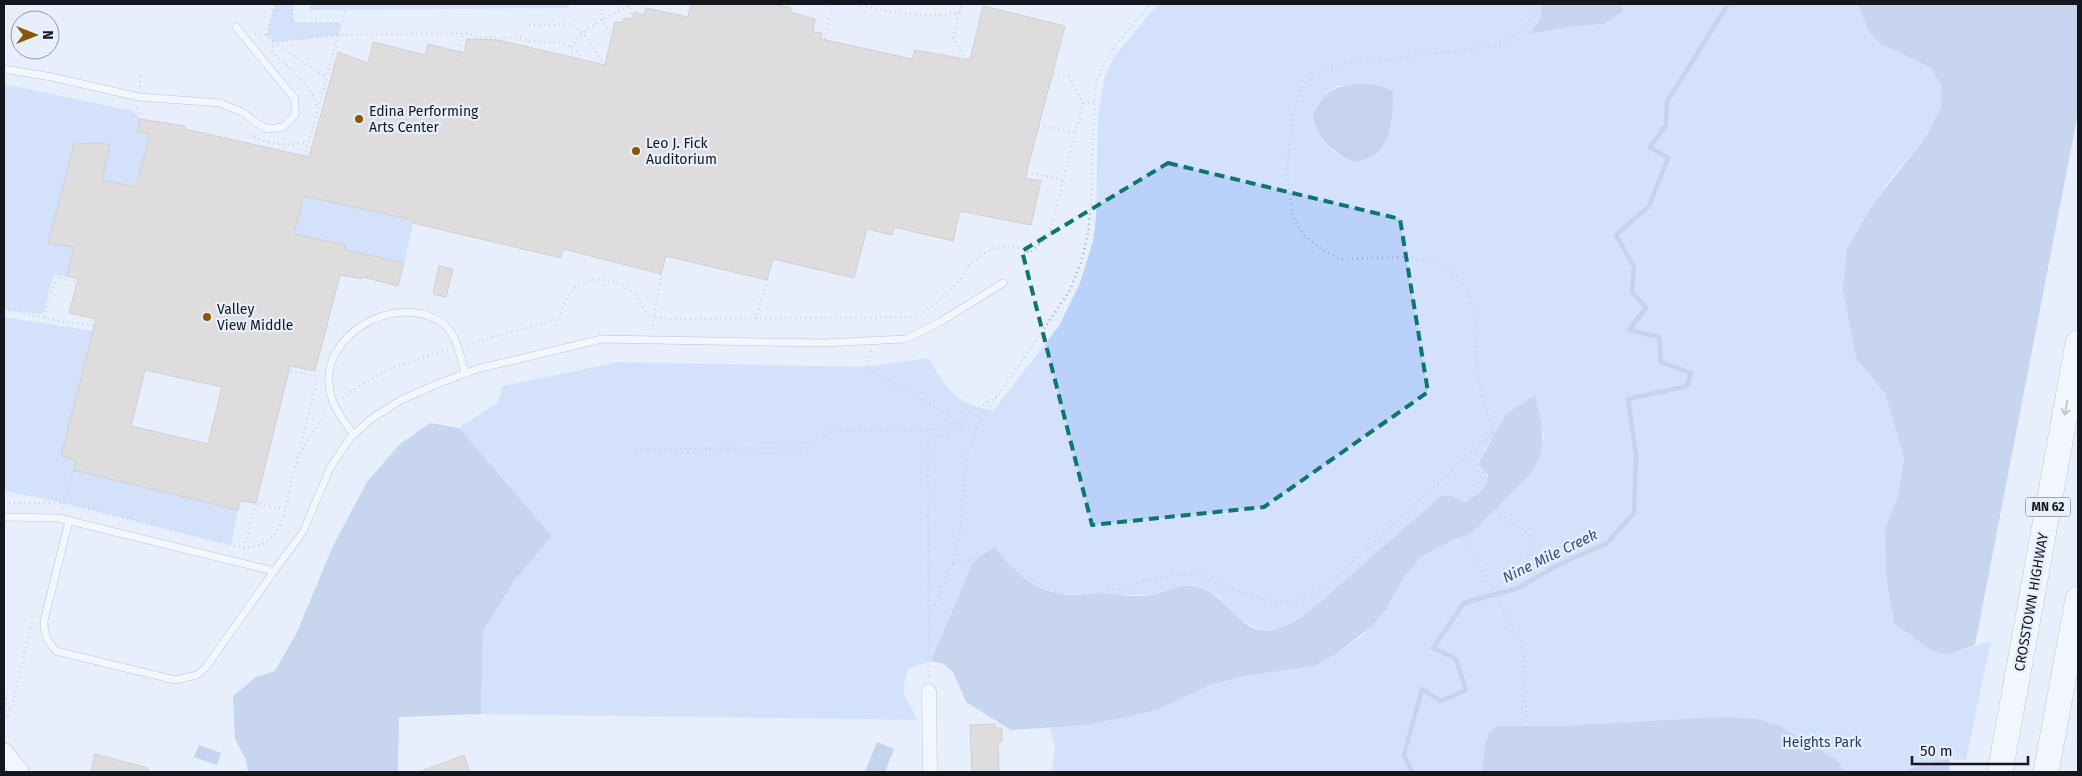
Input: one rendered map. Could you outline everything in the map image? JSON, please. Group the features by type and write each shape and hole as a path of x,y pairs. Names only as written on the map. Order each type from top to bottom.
{"highway":[{"name":"CROSSTOWN HIGHWAY","path":"2000,772 2078,343"},
{"path":"2046,772 2078,599"},
{"path":"2063,772 2078,655"},
{"path":"1988,772 2018,671"}],"street":[{"path":"929,691 930,772"},
{"path":"4,752 20,772"}],"lane":[{"path":"4,69 52,77 139,97 220,103 244,113 256,123 268,129 284,127 295,115 295,99 236,27"},
{"path":"69,521 44,620 44,632 47,642 56,651 175,680 197,675 206,667 303,532 330,468 354,435 371,419 401,400 465,373 602,339 824,343 906,339 940,322 1003,283"},
{"path":"354,435 335,407 329,390 329,373 334,356 343,341 356,329 372,320 395,314 414,314 441,322 451,332 465,373"},
{"path":"4,517 58,518 274,571"}],"path":[{"path":"267,35 275,4"},
{"path":"293,4 293,19 295,23 341,23"},
{"path":"602,4 602,21 612,36"},
{"path":"571,47 583,33 632,4"},
{"path":"629,19 632,4"},
{"path":"825,4 834,5 825,40"},
{"path":"856,4 894,14 918,16 959,12"},
{"path":"962,4 953,38 966,60"},
{"path":"930,615 953,562 961,528 966,457 977,426 1069,292 1081,262 1088,234 1091,204 1095,87 1103,66 1117,43 1151,4"},
{"path":"1528,772 1524,655 1521,644 1475,558 1468,540 1468,514 1491,454 1493,433 1476,376 1476,316 1470,296 1462,282 1449,269 1431,260 1410,257 1341,258 1324,251 1305,236 1293,218 1288,171 1293,114 1300,91 1311,78 1341,64 1494,46 1510,41 1524,28 1539,4"},
{"path":"302,166 345,10"},
{"path":"529,25 572,24 583,33 606,65"},
{"path":"456,66 464,32"},
{"path":"273,42 338,34 469,32 475,37 523,38 526,41 538,41 547,44 560,42 576,50 581,59"},
{"path":"251,33 267,35 273,42 326,77"},
{"path":"273,42 270,50 306,84 314,96 317,107"},
{"path":"661,274 654,316 675,319 917,317 942,299 980,255 992,249 1005,246 1021,248 1029,253 1049,236 1084,103 1069,78 1052,73"},
{"path":"1084,103 1094,102"},
{"path":"1039,125 1076,133"},
{"path":"1027,172 1064,180"},
{"path":"45,318 56,277 77,282"},
{"path":"756,319 767,280"},
{"path":"4,309 63,322 100,326"},
{"path":"866,367 962,426 946,436 928,437 929,691"},
{"path":"281,369 318,377 295,469"},
{"path":"635,449 804,448 833,431 943,430 998,395"},
{"path":"1493,433 1502,437 1500,450 1481,498 1536,541 1525,557"},
{"path":"953,562 971,557 988,557 1003,561 1044,588 1065,595 1089,595 1161,576 1187,574 1204,576 1244,594 1280,601 1300,600 1316,593 1329,583 1493,433"},
{"path":"244,548 256,503 284,509"},
{"path":"4,694 10,712"}],"highlighted area":[{"path":"1168,163 1400,219 1428,392 1264,507 1092,525 1022,251"}],"green space":[{"path":"275,4 293,4 293,19 295,23 341,23 338,35 273,42 267,35"},
{"path":"310,4 569,4 569,8 310,10"},
{"name":"Heights Park","path":"1158,4 1541,4 1541,18 1531,33 1567,27 1604,24 1624,11 1621,4 1858,4 1869,32 1881,44 1931,68 1941,85 1941,107 1927,135 1889,181 1874,203 1873,373 1885,393 1904,458 1898,496 1885,529 1886,576 1894,623 1930,650 1946,655 1991,641 1966,760 1949,759 1931,763 1929,772 1052,772 1055,746 1049,726 1125,717 1157,710 1208,686 1235,678 1314,666 1361,637 1385,611 1405,576 1419,559 1437,548 1459,539 1544,439 1535,395 1506,414 1498,432 1485,449 1488,485 1482,491 1472,499 1467,500 1456,500 1441,496 1309,612 1277,629 1263,631 1238,619 1221,599 1209,590 1194,585 1182,586 1149,595 1059,594 1033,584 1006,564 972,564 931,661 909,669 904,692 917,720 481,714 483,631 514,581 552,536 459,428 498,402 503,386 618,362 866,367 928,358 947,386 961,400 993,411 1059,326 1080,283 1093,241 1096,218 1098,116 1104,79 1114,57","holes":["1369,84 1393,92 1391,124 1386,139 1378,152 1346,158 1333,151 1323,136 1330,91 1337,86"]},
{"path":"4,84 133,111 140,119 138,131 150,134 136,187 102,180 110,145 102,143 74,144 49,242 74,247 67,277 54,274 43,314 4,310"},
{"path":"304,196 414,220 404,263 345,250 346,245 294,234"},
{"path":"4,317 93,331 61,456 76,460 74,470 238,510 231,545 65,503 4,491"}],"shaded area":[{"path":"1541,4 1621,4 1624,11 1604,24 1567,27 1529,34 1541,18"},
{"path":"1858,4 2078,4 2078,113 1975,645 1946,655 1930,650 1894,623 1886,576 1885,529 1898,496 1904,458 1885,393 1856,358 1843,288 1847,249 1874,203 1927,135 1941,107 1941,85 1931,68 1881,44 1869,32"},
{"path":"1378,85 1393,92 1393,107 1389,132 1382,147 1373,156 1356,162 1341,155 1322,138 1313,115 1322,100 1332,91 1344,86"},
{"path":"1535,395 1541,426 1542,445 1536,465 1530,474 1473,532 1437,548 1419,559 1405,576 1385,611 1372,626 1336,654 1314,666 1240,677 1208,686 1157,710 1130,716 1084,725 1011,730 966,702 953,672 944,664 931,661 972,564 994,546 1022,577 1049,591 1071,595 1139,596 1183,586 1194,586 1206,589 1216,596 1243,622 1253,628 1264,631 1277,629 1298,619 1317,605 1441,496 1451,496 1465,502 1481,491 1486,484 1488,474 1478,465 1506,414"},
{"path":"430,423 459,428 552,536 514,581 483,631 481,714 399,717 398,772 248,772 246,760 235,739 233,696 256,677 275,671 297,632 333,546 367,482 400,444"},
{"path":"1721,717 1757,719 1780,726 1838,761 1844,772 1482,772 1485,745 1489,733 1498,726 1564,726"},
{"path":"877,742 894,749 885,772 865,772"},
{"path":"199,745 221,753 217,765 194,757"},
{"path":"1949,759 1950,772 1901,772 1928,763"}],"building":[{"path":"691,4 773,4 791,8 790,12 815,19 813,32 822,33 821,39 912,59 915,50 970,60 983,6 1065,26 1025,178 1041,181 1031,225 960,211 953,241 894,227 892,235 867,229 854,278 773,259 767,280 666,256 661,274 563,249 561,258 413,223 414,220 304,196 294,234 346,245 345,250 404,263 398,286 363,277 362,279 340,275 315,371 290,366 256,503 240,501 238,510 74,470 76,460 61,456 96,319 69,313 78,279 67,276 74,247 48,243 74,144 102,143 110,145 102,180 136,187 150,134 138,131 140,119 185,126 185,129 309,157 338,52 368,63 373,42 425,55 428,44 464,53 467,39 498,40 605,65 615,22 623,22 624,18 632,19 634,12 644,15 646,8 688,17","holes":["145,370 222,387 208,444 131,426"]},
{"path":"439,266 453,269 446,297 433,294"},
{"path":"995,724 995,728 1002,728 1002,742 998,742 999,772 972,772 970,725"},
{"path":"95,754 148,768 148,772 91,772"},
{"path":"464,755 470,772 422,772 422,771"}],"waterway":[{"name":"Nine Mile Creek","path":"1412,772 1404,755 1422,689 1441,701 1466,690 1456,659 1433,648 1464,603 1518,588 1560,564 1607,543 1634,513 1636,455 1628,399 1687,386 1691,373 1661,362 1659,337 1629,330 1646,308 1632,292 1634,267 1616,235 1649,206 1668,158 1650,147 1666,125 1667,102 1728,4"}],"place":[{"name":"Edina Performing Arts Center","path":"359,119"},
{"name":"Leo J. Fick Auditorium","path":"636,151"},
{"name":"Valley View Middle","path":"207,317"}]}
